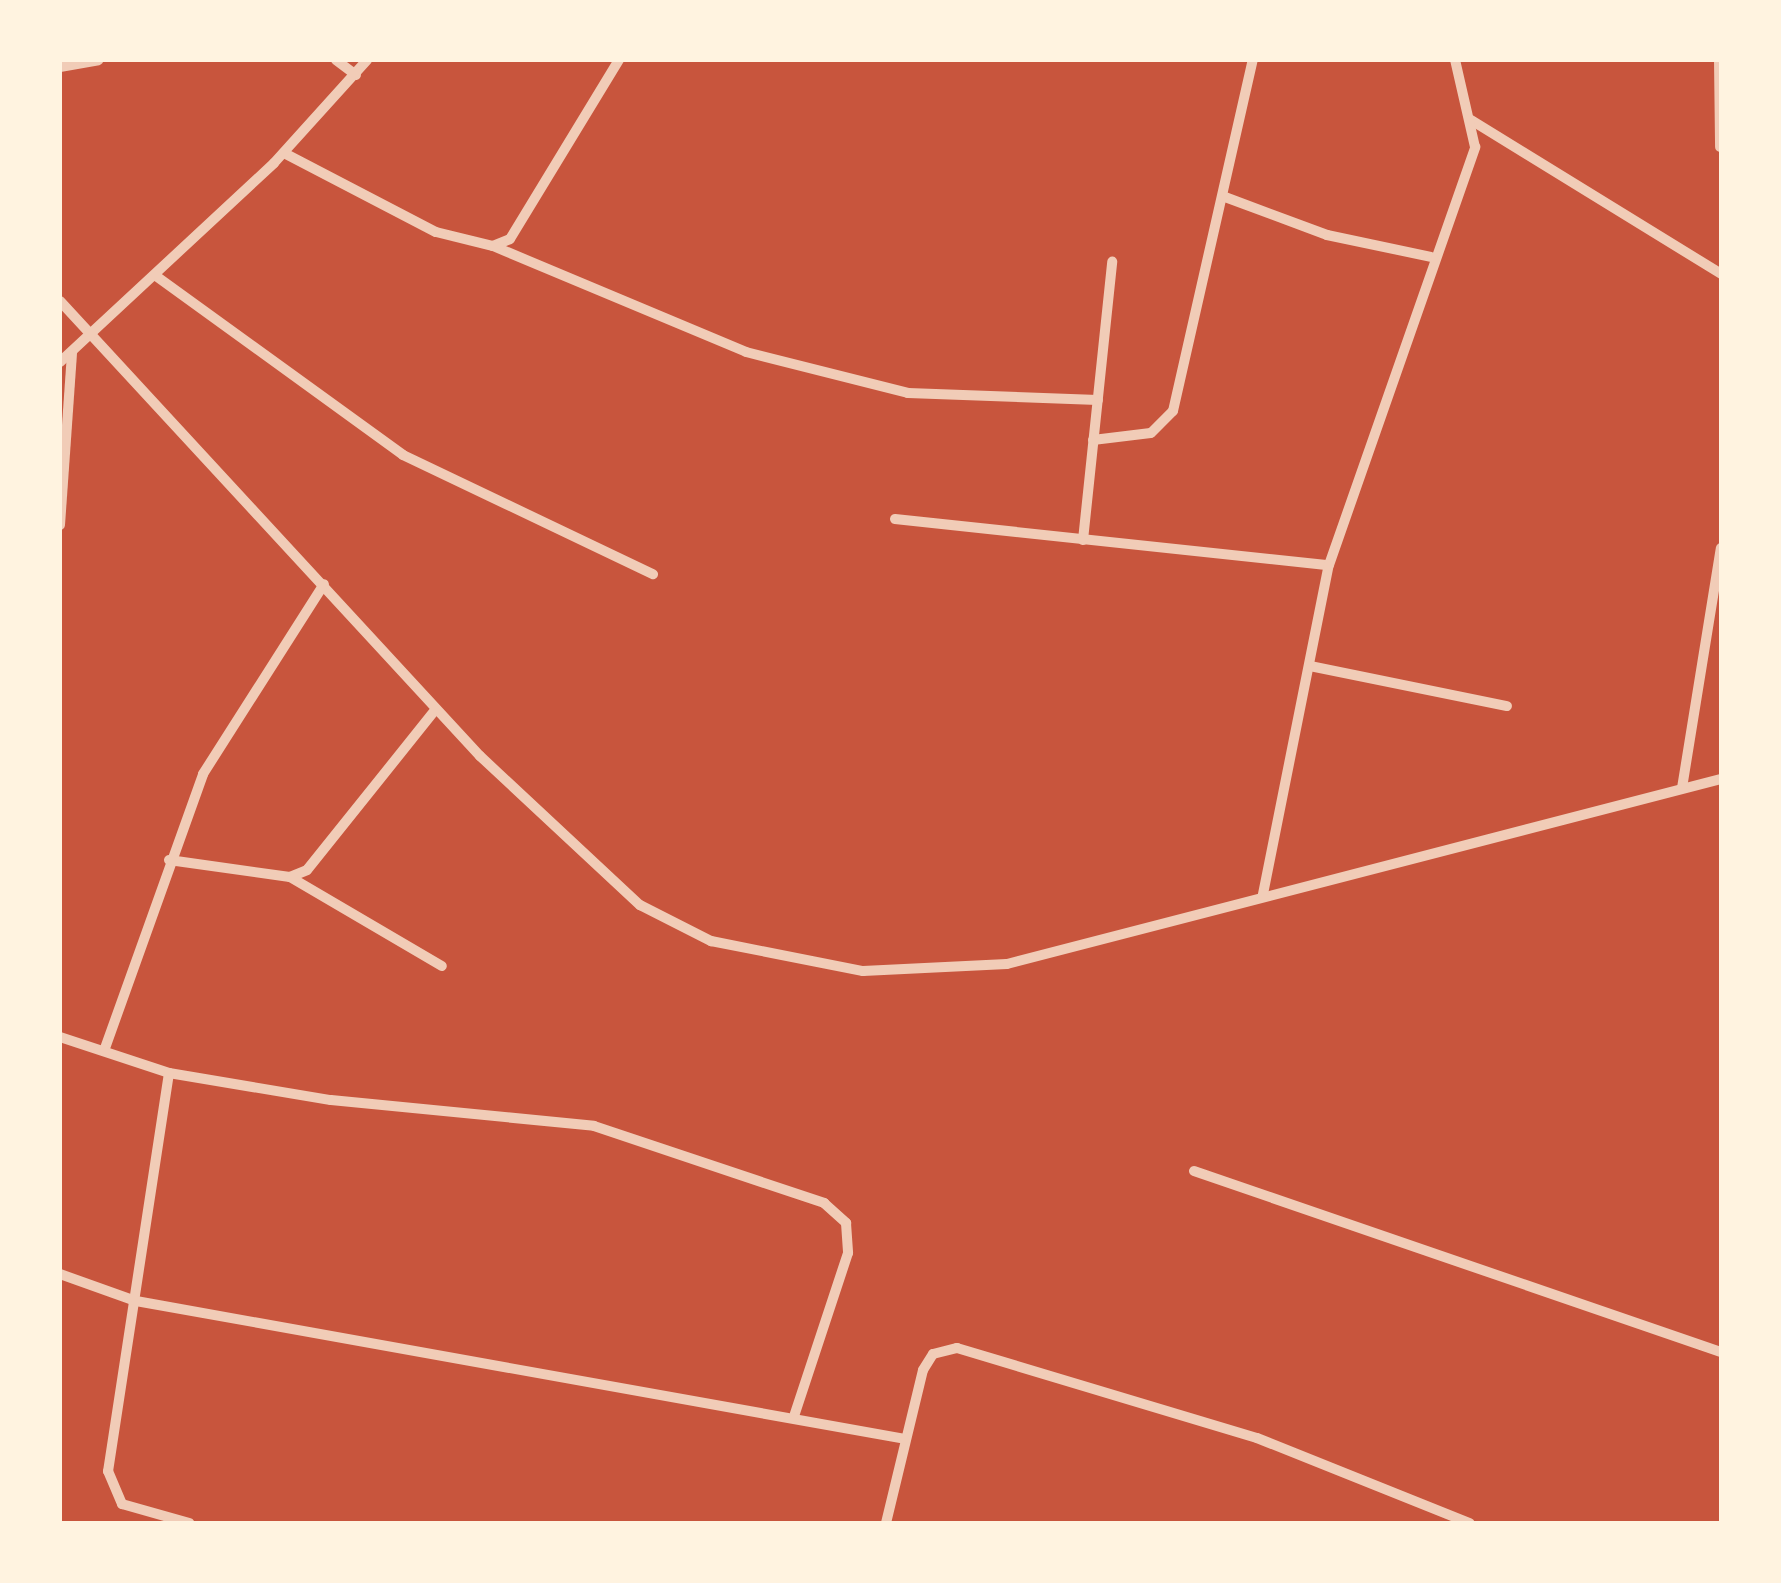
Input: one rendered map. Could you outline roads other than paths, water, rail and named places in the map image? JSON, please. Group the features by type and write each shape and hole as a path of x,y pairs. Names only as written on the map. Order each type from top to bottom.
{"street":[{"path":"60,67 98,60"},
{"path":"336,60 356,75"},
{"path":"60,362 284,154 366,60"},
{"path":"493,246 510,240 619,60"},
{"path":"1093,440 1151,432 1173,412 1253,60"},
{"path":"1263,894 1330,565 1431,257 1468,176 1471,120 1455,60"},
{"path":"1718,60 1720,147"},
{"path":"1471,120 1721,274"},
{"path":"284,154 436,232 493,246 746,352 908,392 1098,400"},
{"path":"1224,197 1327,235 1431,257"},
{"path":"1083,540 1112,262"},
{"path":"156,276 403,455 654,574"},
{"path":"60,301 94,330 436,709 640,904 710,941 788,960 936,974 1721,779"},
{"path":"60,525 72,352"},
{"path":"895,518 1330,565"},
{"path":"1682,788 1721,548"},
{"path":"104,1051 169,860 224,735 324,584"},
{"path":"1310,666 1507,706"},
{"path":"290,877 320,860 436,709"},
{"path":"169,860 290,877 442,966"},
{"path":"60,1037 169,1073 386,1108 594,1126 824,1203 846,1223 848,1254 796,1412"},
{"path":"169,1073 136,1301 108,1447 111,1488 122,1504 189,1523"},
{"path":"1194,1171 1721,1352"},
{"path":"60,1274 136,1301 796,1412 904,1439"},
{"path":"886,1523 923,1370 933,1354 957,1348 1257,1438 1470,1523"}]}
